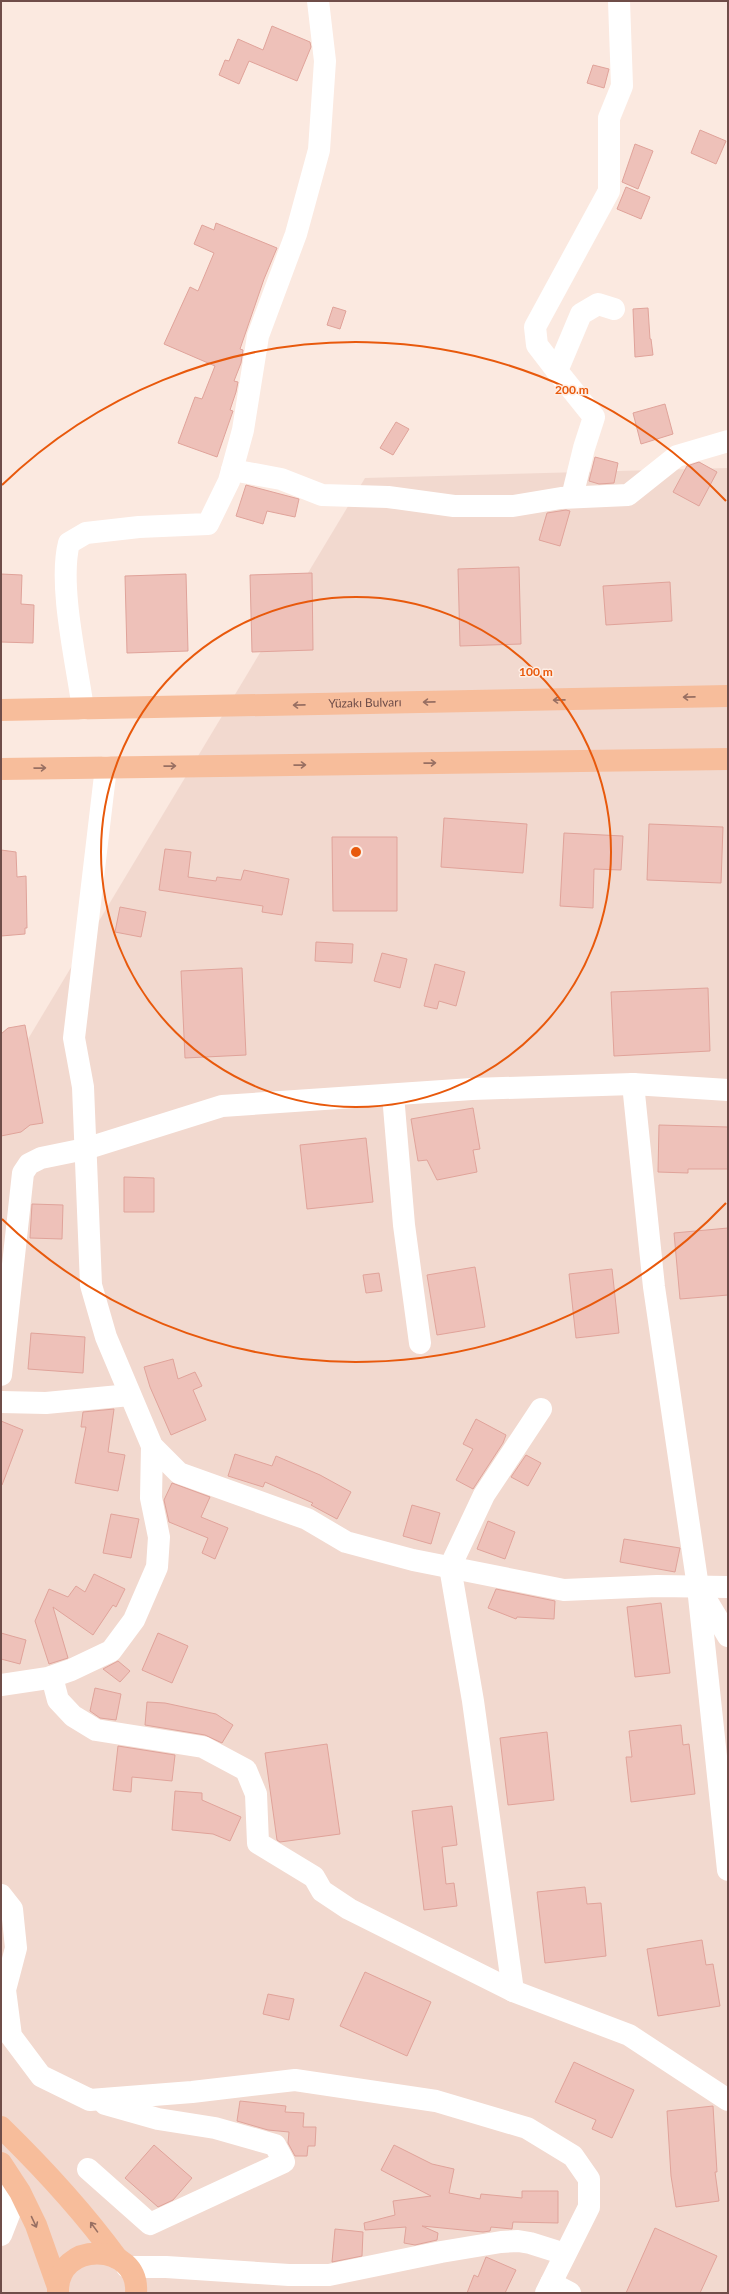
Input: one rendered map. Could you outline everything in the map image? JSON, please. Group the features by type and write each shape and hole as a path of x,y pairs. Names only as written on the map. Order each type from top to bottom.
{"main road":[{"name":"Yüzakı Bulvarı","path":"1,710 728,696"},
{"path":"1,769 728,759"},
{"path":"1,2126 56,2182 90,2221 133,2278 137,2291"},
{"path":"1,2163 13,2182 36,2226 58,2290"},
{"path":"58,2290 65,2270 80,2257 92,2253 105,2254 122,2262"}],"street":[{"path":"83,708 68,601 65,560 69,543 86,533 140,526 208,524 232,470 243,430 258,336 296,234 319,150 325,61 318,1"},
{"path":"572,497 584,448 594,417 537,345 535,327 609,191 609,118 622,86 619,1"},
{"path":"557,371 581,314 598,304 614,309"},
{"path":"232,470 281,479 322,495 388,497 454,506 513,506 572,497 628,495 677,456 728,441"},
{"path":"106,767 74,1038 83,1087 91,1285 106,1337 152,1446 179,1473 307,1519 346,1542 450,1567 564,1590 658,1586 728,1587"},
{"path":"633,1084 654,1287 698,1586 728,1870"},
{"path":"1,1375 10,1213 23,1173 29,1164 41,1158 85,1149 222,1106 472,1089 633,1084 728,1090"},
{"path":"393,1095 404,1225 420,1343"},
{"path":"1,1402 46,1403 130,1395"},
{"path":"513,1991 473,1701 450,1567 484,1495 540,1409"},
{"path":"1,1685 52,1677 111,1651 134,1620 158,1567 159,1537 151,1498 152,1446"},
{"path":"698,1586 728,1636"},
{"path":"52,1677 58,1700 73,1716 96,1730 203,1747 246,1770 256,1794 258,1843 314,1877 322,1891 349,1909 513,1991 629,2034 728,2100"},
{"path":"1,1896 12,1909 16,1948 5,1990 11,2036 41,2076 90,2100 158,2119 216,2128 275,2145 284,2162 150,2224 88,2169"},
{"path":"90,2100 185,2092 295,2080 436,2100 527,2128 573,2156 589,2179 589,2207 548,2288 570,2293"},
{"path":"1,2235 10,2212 13,2182"},
{"path":"122,2262 166,2267 289,2275 329,2275 441,2252 501,2242 518,2241 530,2243 565,2254"}],"shaded area":[{"path":"728,468 728,2293 1,2293 1,1084 365,478"}],"building":[{"path":"272,26 310,42 311,47 297,81 249,61 239,84 219,75 225,60 229,61 238,39 263,50"},
{"path":"593,65 609,69 604,88 587,83"},
{"path":"700,130 726,141 716,164 691,153"},
{"path":"635,144 653,151 638,189 622,182"},
{"path":"626,187 650,197 641,219 617,209"},
{"path":"216,223 277,248 264,279 240,349 243,350 241,363 234,381 238,382 230,410 233,411 217,457 178,443 195,397 202,399 215,366 164,344 190,287 198,291 214,253 194,244 202,225 214,230"},
{"path":"333,307 346,311 340,329 327,325"},
{"path":"648,308 650,339 653,355 635,357 633,309"},
{"path":"665,404 673,434 641,444 633,413"},
{"path":"396,422 409,429 393,455 380,448"},
{"path":"595,457 618,463 614,483 599,484 589,481"},
{"path":"699,462 717,472 699,506 673,492 687,466"},
{"path":"246,485 299,499 295,517 267,511 263,524 236,516"},
{"path":"566,510 570,511 560,546 539,540 547,513"},
{"path":"519,567 521,644 460,646 458,569"},
{"path":"312,573 313,650 252,652 250,575"},
{"path":"1,574 22,575 21,604 34,605 33,643 1,642"},
{"path":"186,574 188,651 127,653 125,576"},
{"path":"670,582 672,621 606,625 603,586"},
{"path":"444,818 527,824 523,873 441,867"},
{"path":"649,824 723,827 721,883 647,880"},
{"path":"564,833 623,836 621,870 594,869 593,908 560,906"},
{"path":"332,837 397,837 397,911 333,911"},
{"path":"165,849 191,852 188,877 216,881 217,877 241,880 244,870 289,879 282,915 262,912 263,906 159,890"},
{"path":"1,850 16,852 17,877 26,876 27,928 25,928 25,934 1,936"},
{"path":"120,907 146,912 141,937 115,932"},
{"path":"316,942 353,944 352,963 315,961"},
{"path":"382,953 407,959 400,988 374,981"},
{"path":"435,964 465,972 456,1006 439,1001 437,1009 424,1006"},
{"path":"242,968 246,1055 185,1058 181,971"},
{"path":"708,988 710,1051 614,1056 611,992"},
{"path":"25,1025 43,1123 30,1125 21,1132 1,1136 1,1034 8,1028"},
{"path":"473,1108 480,1149 473,1150 477,1172 437,1180 427,1160 418,1161 411,1119"},
{"path":"659,1125 728,1127 728,1169 688,1169 688,1173 658,1172"},
{"path":"366,1138 373,1202 307,1209 300,1145"},
{"path":"124,1177 154,1178 154,1212 124,1212"},
{"path":"32,1204 63,1205 62,1239 30,1238"},
{"path":"728,1228 728,1295 680,1299 674,1233"},
{"path":"475,1267 485,1327 437,1335 427,1275"},
{"path":"612,1269 619,1333 576,1338 569,1274"},
{"path":"379,1273 382,1291 366,1293 363,1275"},
{"path":"31,1333 85,1337 83,1373 28,1369"},
{"path":"173,1359 178,1379 195,1372 202,1386 193,1390 206,1420 171,1435 150,1387 144,1367"},
{"path":"114,1409 108,1452 125,1455 118,1491 75,1483 86,1427 81,1427 83,1412"},
{"path":"476,1419 506,1435 503,1443 473,1489 456,1480 473,1449 463,1444"},
{"path":"1,1421 23,1430 2,1485 1,1485"},
{"path":"235,1454 272,1466 276,1456 320,1475 351,1492 337,1519 311,1505 313,1503 265,1482 263,1487 228,1476"},
{"path":"526,1455 541,1463 528,1486 511,1477"},
{"path":"172,1483 210,1497 201,1517 228,1528 215,1559 202,1553 208,1538 169,1522 164,1500"},
{"path":"412,1505 440,1513 431,1544 403,1536"},
{"path":"111,1514 139,1519 131,1558 103,1553"},
{"path":"488,1521 515,1532 505,1559 477,1549"},
{"path":"624,1539 680,1548 675,1572 620,1562"},
{"path":"94,1574 125,1589 116,1607 113,1605 93,1635 53,1607 68,1658 49,1664 35,1621 49,1589 68,1597 76,1586 85,1592"},
{"path":"496,1589 555,1601 554,1619 517,1617 516,1619 488,1608"},
{"path":"661,1603 670,1673 635,1677 627,1607"},
{"path":"1,1633 26,1640 20,1664 1,1659"},
{"path":"158,1633 188,1646 172,1683 142,1670"},
{"path":"118,1661 130,1671 120,1682 103,1669"},
{"path":"95,1688 121,1694 116,1720 100,1718 90,1711"},
{"path":"147,1702 165,1703 216,1714 233,1725 222,1743 205,1735 145,1725"},
{"path":"681,1725 683,1745 689,1744 695,1794 631,1802 626,1757 632,1757 629,1731"},
{"path":"547,1732 554,1800 508,1805 500,1738"},
{"path":"327,1744 340,1834 280,1842 277,1840 265,1753"},
{"path":"118,1746 175,1755 172,1781 132,1777 131,1792 113,1790"},
{"path":"175,1791 202,1793 202,1800 241,1817 230,1841 213,1834 172,1830"},
{"path":"452,1806 457,1845 442,1847 446,1884 454,1883 457,1906 424,1910 412,1811"},
{"path":"585,1887 587,1904 601,1903 606,1956 545,1963 537,1892"},
{"path":"702,1940 706,1965 713,1964 720,2006 658,2016 647,1949"},
{"path":"365,1972 431,2002 407,2056 340,2026"},
{"path":"268,1994 294,1999 289,2020 263,2014"},
{"path":"574,2062 634,2090 612,2138 592,2129 596,2120 555,2102"},
{"path":"240,2101 286,2106 285,2112 304,2113 303,2127 316,2127 315,2146 308,2146 307,2156 295,2156 288,2143 289,2132 268,2130 237,2121"},
{"path":"713,2106 717,2172 715,2172 719,2201 676,2207 671,2176 667,2111"},
{"path":"154,2145 192,2178 173,2200 158,2207 125,2178"},
{"path":"394,2145 432,2164 454,2169 449,2193 480,2199 481,2194 522,2198 522,2191 558,2191 558,2223 513,2222 512,2229 491,2227 490,2231 483,2232 422,2226 438,2233 437,2240 415,2245 404,2243 406,2227 365,2230 364,2223 395,2215 393,2201 431,2196 381,2170"},
{"path":"655,2228 717,2256 700,2293 626,2293"},
{"path":"335,2229 363,2232 362,2256 332,2262"},
{"path":"486,2257 516,2270 505,2293 467,2293 474,2275 478,2277"}]}
